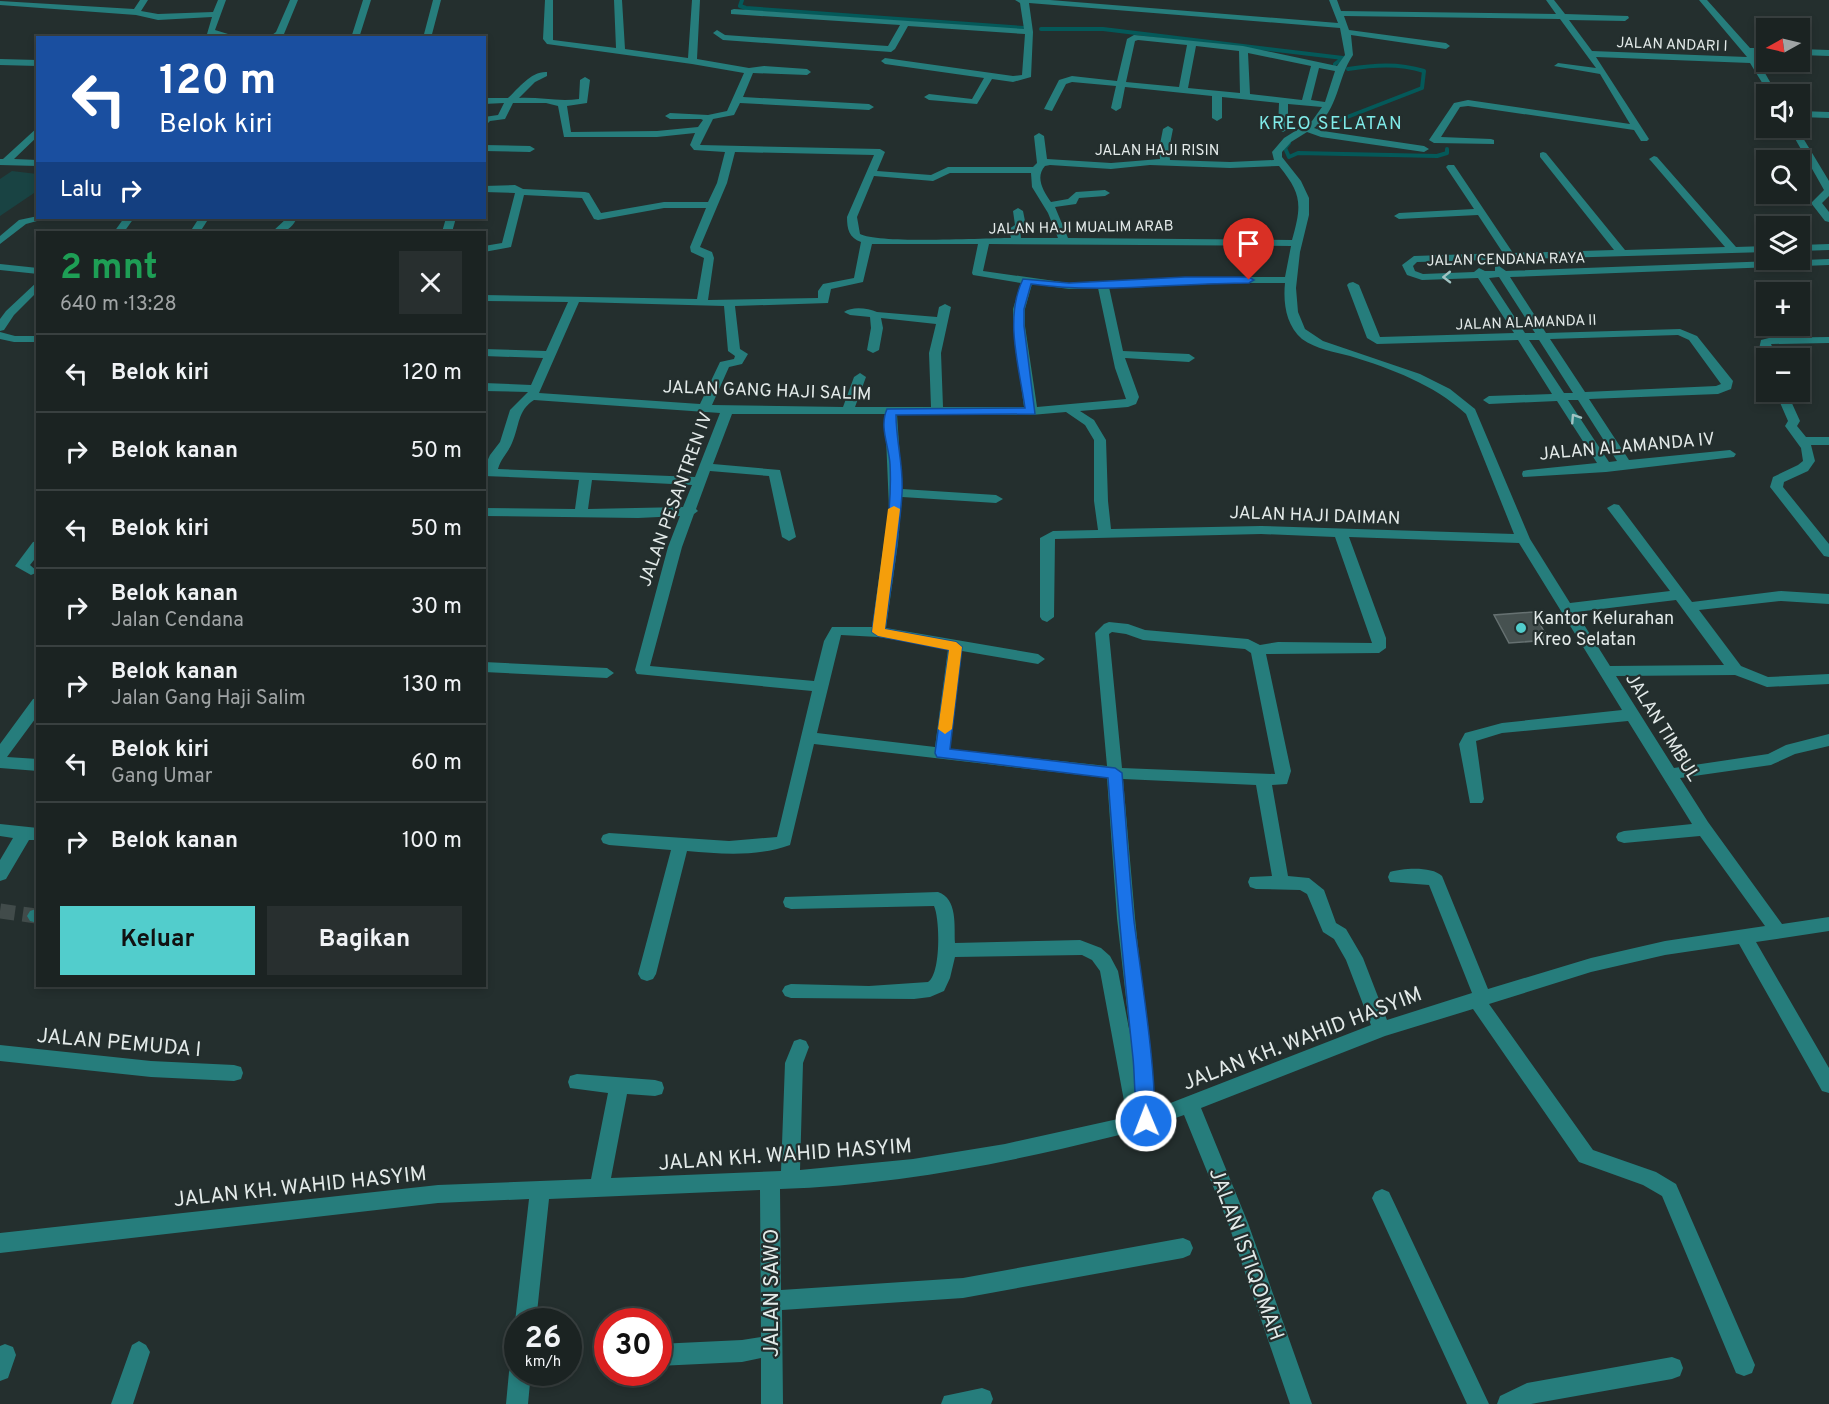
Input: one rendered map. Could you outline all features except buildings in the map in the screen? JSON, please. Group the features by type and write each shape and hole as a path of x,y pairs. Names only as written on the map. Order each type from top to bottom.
{"street":[{"path":"136,12 144,0"},
{"path":"222,0 210,32 228,36"},
{"path":"276,36 280,34 294,0"},
{"path":"356,36 367,0"},
{"path":"428,36 438,0"},
{"path":"549,0 547,39 550,42 748,71 764,69 807,72"},
{"path":"618,0 621,52"},
{"path":"692,61 696,0"},
{"path":"1019,0 1344,29 1446,46"},
{"path":"885,61 1019,79 1028,75 1029,32 1024,0"},
{"path":"1281,163 1277,152 1283,143 1319,120 1328,105 1338,69 1349,55 1344,29 1333,0"},
{"path":"1550,0 1603,72 1644,139"},
{"path":"1703,0 1748,51 1767,84"},
{"path":"0,3 136,12 158,17 215,14"},
{"path":"734,12 1029,32"},
{"path":"1338,13 1625,18"},
{"path":"879,73 905,22"},
{"path":"717,33 723,37 891,50"},
{"path":"1116,108 1131,39 1148,38 1243,49 1338,69"},
{"path":"1184,89 1192,43"},
{"path":"1243,49 1245,95"},
{"path":"1748,51 1756,51"},
{"path":"1810,52 1829,53"},
{"name":"JALAN ANDARI I","path":"1590,54 1753,60"},
{"path":"0,62 36,63"},
{"path":"1306,102 1316,64"},
{"path":"1558,66 1603,72"},
{"path":"486,298 702,303 824,301 824,291 827,286 859,280 867,240 856,236 851,214 879,151 698,148 695,145 701,130 711,116 729,114 738,100 748,71"},
{"path":"486,121 502,117 508,102 532,80 544,74"},
{"path":"929,97 974,102 989,76"},
{"path":"486,101 546,100 562,104 584,101 585,80"},
{"path":"1049,109 1065,80 1217,92 1328,105"},
{"path":"1217,92 1217,118"},
{"path":"1283,129 1284,99"},
{"path":"738,100 869,107"},
{"path":"1491,142 1434,140 1457,105 1468,103 1637,128"},
{"path":"562,104 565,129 568,135 657,134 701,130"},
{"path":"1810,114 1829,115"},
{"path":"670,116 703,116 708,119"},
{"path":"1304,128 1321,134 1424,149"},
{"path":"1165,162 1164,149 1168,129"},
{"path":"3,162 36,132"},
{"path":"1039,136 1039,167 1035,180 1040,197 1048,205 1064,241"},
{"path":"1798,138 1829,190 1816,203 1829,219"},
{"path":"486,148 530,149"},
{"path":"702,303 710,258 708,254 695,250 695,247 722,183 731,149"},
{"path":"1543,155 1622,253"},
{"path":"1654,159 1733,250"},
{"path":"3,162 36,163"},
{"name":"JALAN HAJI RISIN","path":"871,173 933,178 954,169 1039,167 1066,162 1117,166 1165,162 1230,165 1281,163"},
{"name":"JALAN TIMBUL","path":"1281,163 1300,186 1305,216 1296,243 1291,280 1295,322 1311,340 1414,375 1463,404 1471,412 1524,539 1631,715 1704,829 1777,930"},
{"path":"1818,170 1829,165"},
{"path":"1450,167 1510,256"},
{"path":"486,189 515,188 520,192 585,195 598,217 664,205 712,205"},
{"path":"486,249 507,245 520,192"},
{"path":"1048,205 1072,202 1076,195 1105,193"},
{"path":"1017,241 1014,229 1021,226 1018,211"},
{"path":"1399,216 1481,212"},
{"path":"1,239 23,222 38,219"},
{"path":"278,231 289,224 292,219"},
{"name":"JALAN HAJI MUALIM ARAB","path":"867,240 984,243 1017,241 1296,243"},
{"path":"984,243 977,273 1027,281 1069,286 1103,286 1185,280 1291,280"},
{"path":"1810,248 1829,247"},
{"name":"JALAN CENDANA RAYA","path":"1756,249 1414,259 1407,265 1411,273 1422,277 1503,276 1829,262"},
{"path":"1491,257 1626,465"},
{"path":"1470,258 1606,468"},
{"path":"0,267 36,271"},
{"path":"1027,281 1019,309 1018,326 1031,411"},
{"name":"JALAN ALAMANDA II","path":"1353,285 1373,338 1383,342 1686,333 1693,338 1726,381 1727,386 1718,390 1581,396"},
{"path":"0,328 36,286"},
{"name":"JALAN GANG HAJI SALIM","path":"486,387 727,410 1031,411 1132,401 1118,354 1103,286"},
{"path":"570,300 534,393 522,402 512,416 507,433 508,439 503,450 496,455 488,472 699,481"},
{"path":"705,408 724,364 738,362 742,354 734,351 729,303"},
{"path":"937,412 935,353 945,306"},
{"path":"850,312 940,321"},
{"path":"873,350 877,328 875,315"},
{"path":"0,336 14,339 36,339"},
{"path":"1765,348 1765,342 1769,341 1829,340"},
{"path":"486,352 550,355"},
{"path":"1118,354 1189,358"},
{"path":"847,411 860,377"},
{"path":"1489,400 1581,396"},
{"path":"1786,402 1794,421 1791,426 1807,448 1809,461 1803,468 1778,480 1776,487 1829,553"},
{"path":"1067,407 1090,423 1100,440 1101,501 1105,532"},
{"name":"JALAN PESANTREN IV","path":"727,410 707,467 699,481 691,511 675,547 642,670 820,687"},
{"path":"878,632 896,493 896,462 890,437 891,412"},
{"path":"1802,441 1829,441"},
{"name":"JALAN ALAMANDA IV","path":"1528,474 1730,454"},
{"path":"707,467 775,473 789,537"},
{"path":"581,513 586,477"},
{"path":"896,493 996,499"},
{"path":"1614,508 1736,670"},
{"path":"486,512 638,514 691,511"},
{"name":"JALAN HAJI DAIMAN","path":"1047,617 1047,538 1057,534 1262,530 1524,539"},
{"path":"1141,1122 1145,1090 1126,918 1102,631 1109,627 1128,629 1143,635 1248,644 1258,650 1278,647 1375,649 1381,645 1379,638 1341,534"},
{"path":"31,571 22,566 36,548"},
{"path":"1567,608 1679,595"},
{"path":"1688,607 1781,596 1829,599"},
{"path":"609,839 774,846 784,841 833,635 837,630 878,632 956,647 1038,659"},
{"path":"942,753 956,647"},
{"path":"808,738 1115,773 1281,780 1283,771 1258,650"},
{"path":"486,667 607,674"},
{"path":"1604,671 1736,670 1767,682 1829,679"},
{"path":"0,755 36,706"},
{"path":"1476,799 1467,744 1470,736 1502,729 1631,715"},
{"path":"1670,774 1772,759 1791,749 1829,740"},
{"path":"0,762 36,765"},
{"path":"1263,780 1281,881"},
{"path":"1624,837 1704,829"},
{"path":"0,830 29,834"},
{"path":"0,874 29,834"},
{"path":"647,974 681,843"},
{"path":"1396,877 1432,877 1437,881 1479,998 1586,1156 1603,1164 1643,1173 1670,1190 1744,1365"},
{"path":"1256,882 1303,883 1318,895 1329,927 1340,934 1354,958 1382,1029"},
{"path":"791,902 938,899 944,906 947,950 939,985 934,989 896,993 791,991"},
{"name":"JALAN KH. WAHID HASYIM","path":"0,1243 426,1196 780,1181 913,1168 993,1155 1141,1122 1382,1029 1591,965 1743,935 1829,924"},
{"path":"1743,935 1829,1085"},
{"path":"947,950 1080,947 1097,952 1103,957 1110,971 1141,1122"},
{"name":"JALAN SAWO","path":"772,1404 771,1301 780,1181 794,1063 800,1047"},
{"name":"JALAN PEMUDA I","path":"0,1053 152,1069 234,1073"},
{"path":"577,1082 655,1088"},
{"path":"599,1188 619,1085"},
{"name":"JALAN ISTIQOMAH","path":"1190,1104 1238,1223 1302,1404"},
{"path":"527,1308 540,1190"},
{"path":"1382,1198 1478,1404"},
{"path":"771,1301 963,1288 1183,1248"},
{"path":"672,1354 742,1351 771,1346"},
{"path":"122,1404 139,1352"},
{"path":"1508,1404 1527,1394 1672,1368"},
{"path":"517,1404 519,1386"},
{"path":"952,1404 982,1399"}],"shaded area":[{"path":"12,171 36,174 36,192 0,216 0,179"}],"waterway":[{"path":"742,0 740,6 746,8 1024,28"},
{"path":"1041,29 1103,29 1343,58 1335,64"},
{"path":"1319,128 1422,88 1424,71 1414,68 1367,66 1348,69"},
{"path":"1289,143 1285,148 1289,157 1298,153 1437,156 1447,153 1447,149"}],"tunnel":[{"path":"0,911 36,916"}],"slow traffic":[{"path":"894,509 878,632 956,647 945,729"}],"place":[{"name":"Kantor Kelurahan Kreo Selatan","path":"1521,628"}],"district":[{"name":"KREO SELATAN","path":"1331,123"}],"route":[{"path":"1146,1121 1145,1090 1126,918 1115,773 942,753 956,647 878,632 896,493 896,462 890,437 891,412 1031,411 1018,326 1019,309 1027,281 1069,286 1103,286 1185,280 1249,280"}]}
